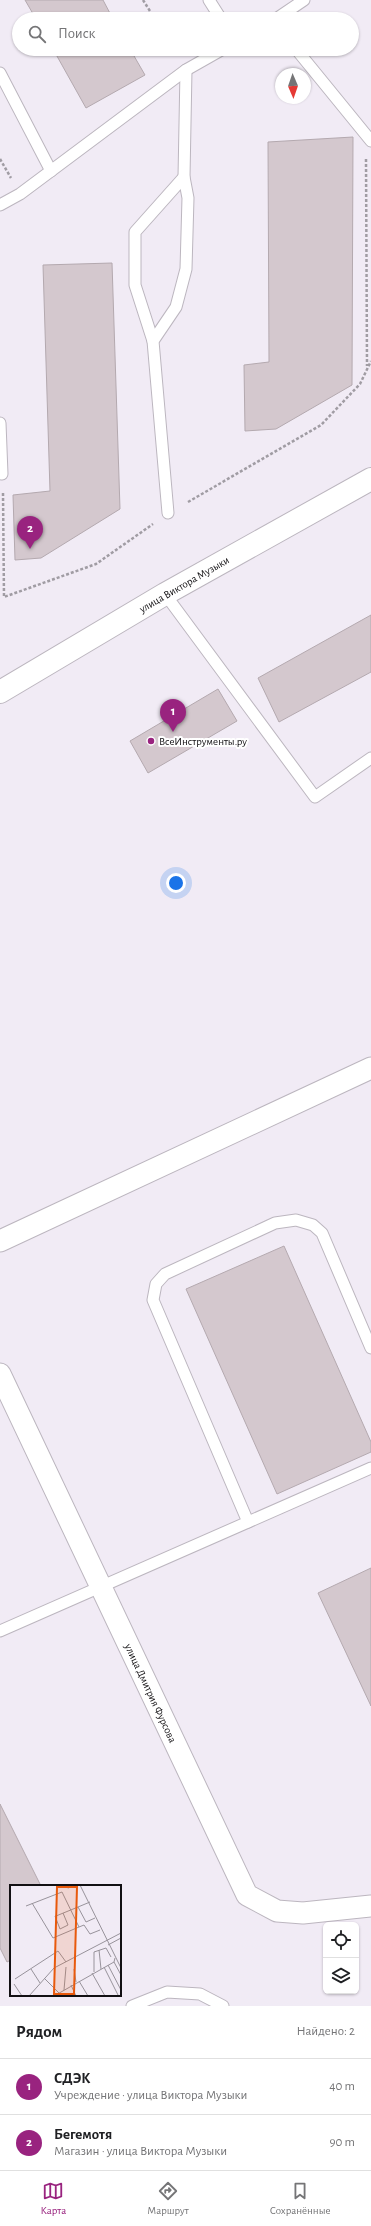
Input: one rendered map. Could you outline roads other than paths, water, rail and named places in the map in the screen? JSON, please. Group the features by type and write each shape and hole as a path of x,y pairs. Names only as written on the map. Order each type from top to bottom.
{"street":[{"name":"улица Виктора Музыки","path":"0,692 166,594 371,480"},
{"path":"0,1241 371,1068"},
{"name":"улица Дмитрия Фурсова","path":"0,1374 247,1895 277,1911 303,1913 371,1906"}],"lane":[{"path":"209,0 217,12"},
{"path":"286,12 304,0"},
{"path":"0,205 20,194 186,70 211,56"},
{"path":"302,56 369,139"},
{"path":"153,341 176,307 186,269 188,198 184,177 186,70"},
{"path":"0,73 51,171"},
{"path":"168,513 153,341 136,285 135,232 184,177"},
{"path":"0,423 2,474"},
{"path":"166,594 315,797 371,758"},
{"path":"248,1522 153,1300 156,1284 165,1274 275,1223 296,1220 313,1224 322,1234 371,1348"},
{"path":"0,1632 100,1586 371,1468"},
{"path":"132,2006 167,1992 200,1994 224,2006"}],"place":[{"name":"Бегемотя","path":"30,549"},
{"name":"СДЭК","path":"173,732"},
{"name":"ВсеИнструменты.ру","path":"151,741"}]}
